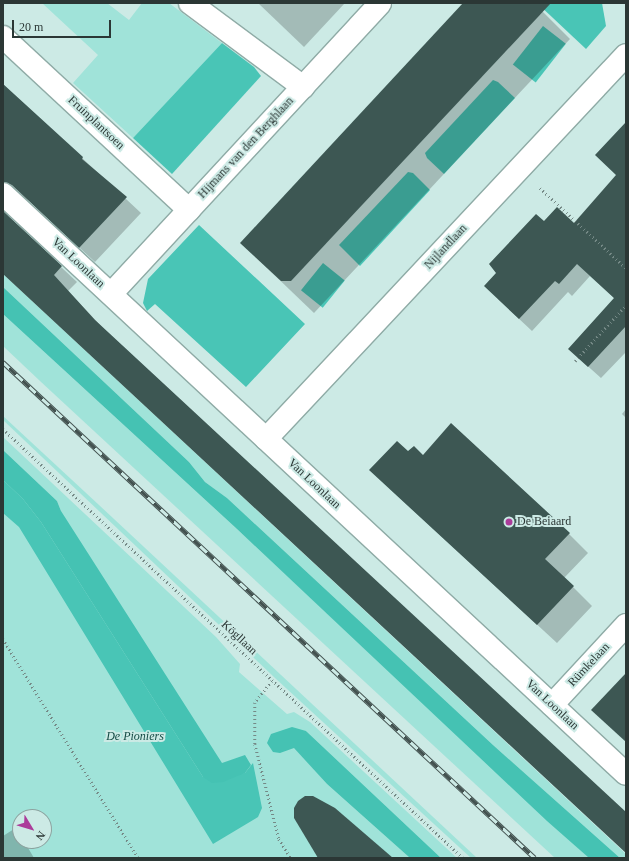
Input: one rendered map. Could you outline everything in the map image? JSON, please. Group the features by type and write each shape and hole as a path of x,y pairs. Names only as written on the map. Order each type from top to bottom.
{"street":[{"path":"190,3 303,87"},
{"name":"Hijmans van den Berghlaan","path":"111,294 380,3"},
{"name":"Fruinplantsoen","path":"3,37 189,210"},
{"name":"Nijlandlaan","path":"266,439 626,54"},
{"name":"Van Loonlaan","path":"3,194 626,774"},
{"name":"Rümkelaan","path":"552,705 626,625"}],"path":[{"path":"519,169 626,268"},
{"path":"575,361 626,305"},
{"name":"Kögllaan","path":"3,429 463,858"},
{"path":"3,638 138,858"},
{"path":"272,681 255,703 255,744 279,839 291,858"}],"green space":[{"path":"42,3 107,3 129,20 142,3 169,3 222,43 133,138 73,83 98,55"},
{"path":"3,274 626,854 626,858 620,858 493,745 227,498 205,482 189,462 3,287"},
{"path":"3,314 237,529 589,858 555,858 40,381 3,346"},
{"path":"3,416 477,858 471,858 275,678 3,420"},
{"name":"De Pioniers","path":"3,437 216,637 240,664 239,672 287,714 294,712 310,722 457,858 441,858 306,731 295,748 327,784 410,858 3,858 3,480 61,511 57,501 3,450"}],"shaded area":[{"path":"537,3 602,3 606,26 586,49"},
{"path":"543,26 566,44 536,82 513,65"},
{"path":"222,43 254,67 261,76 172,174 133,138"},
{"path":"493,80 498,82 515,98 444,174 427,158 425,153"},
{"path":"408,172 413,173 430,190 360,266 339,245"},
{"path":"199,225 305,324 246,387 155,304 147,311 143,303 148,279"},
{"path":"323,263 345,281 323,308 301,290"},
{"path":"3,287 189,462 205,482 227,498 493,745 620,858 589,858 547,821 237,529 3,314"},
{"path":"3,450 57,501 61,511 222,763 245,755 251,765 245,773 223,782 212,783 203,777 41,522 23,499 3,480"},
{"path":"3,480 23,499 41,522 203,777 245,773 253,763 262,808 258,817 213,844 19,527 3,513"},
{"path":"292,727 306,731 441,858 410,858 327,784 294,748 280,753 273,752 267,743 271,734"}],"building":[{"path":"463,3 551,3 291,281 281,281 240,243"},
{"path":"3,84 83,157 82,159 127,197 79,248 12,185 3,182"},
{"path":"626,122 626,326 588,367 568,349 614,298 577,264 559,284 555,281 519,319 484,286 496,273 489,264 536,214 544,221 557,207 574,223 616,175 595,155"},
{"path":"3,211 62,266 54,275 95,320 626,812 626,853 3,274"},
{"path":"451,423 570,533 545,559 574,586 537,625 369,470 397,441 408,451 414,446 423,455"},
{"path":"626,673 626,742 591,710"},
{"path":"305,796 313,796 335,808 393,858 318,858 294,818 294,808 298,801"}],"railway":[{"path":"3,362 535,858"}],"place":[{"name":"De Beiaard","path":"509,522"}]}
